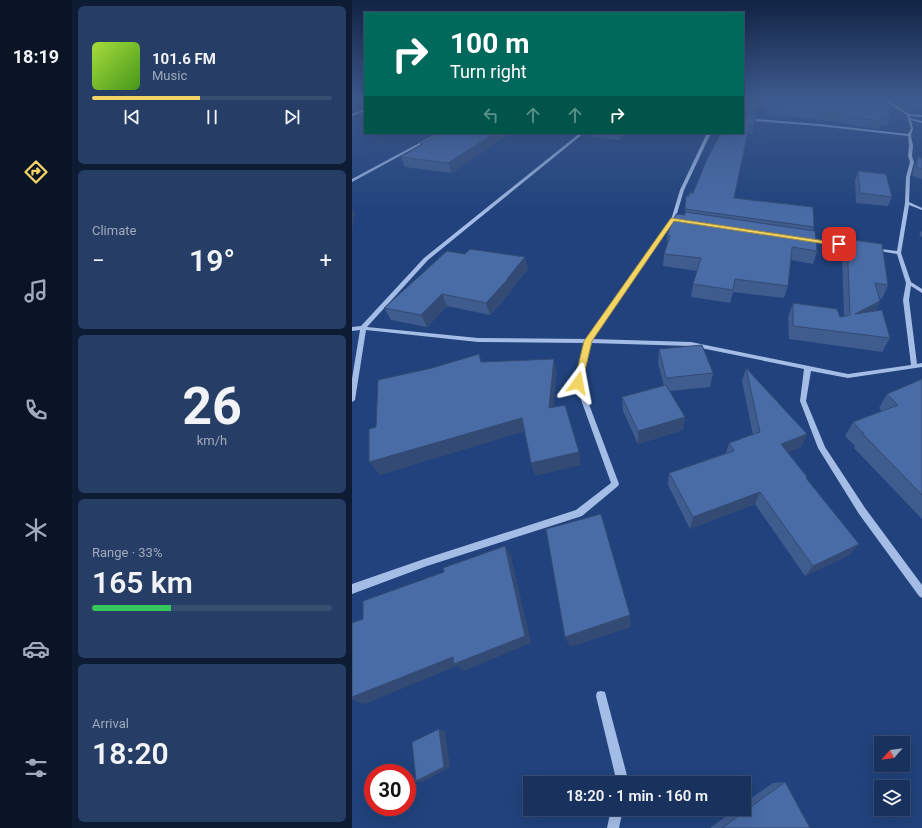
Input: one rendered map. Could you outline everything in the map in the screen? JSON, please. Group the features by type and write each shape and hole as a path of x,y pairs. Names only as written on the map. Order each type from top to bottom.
{"street":[{"path":"352,181 433,137"},
{"path":"352,400 362,328 426,259 577,137"},
{"path":"352,589 427,562 579,512 615,484 578,383 588,341 673,220 682,190 707,137"},
{"path":"909,137 911,146 910,156 915,163 908,178 907,203 899,253 909,283 906,300 914,366"},
{"path":"907,203 922,209"},
{"path":"673,220 681,221"},
{"path":"805,239 860,248"},
{"path":"868,249 899,253"},
{"path":"909,283 922,291"},
{"path":"352,329 362,328 478,340 691,344 848,376 922,365"},
{"path":"808,367 803,401 822,448 862,511 922,593"},
{"path":"600,696 621,776"},
{"path":"613,828 616,816"}],"building":[{"path":"433,137 489,137 448,163 401,157 423,144 420,144"},
{"path":"719,137 747,137 734,198 813,207 814,227 685,209 686,196 689,196 689,193 693,193 707,159"},
{"path":"918,157 922,158 922,169 916,167"},
{"path":"858,171 886,174 892,197 860,193"},
{"path":"685,212 815,231 817,251 792,247 788,286 735,279 733,290 693,284 701,258 664,254 670,236 667,235 676,214 685,215"},
{"path":"847,239 882,244 888,285 875,283 880,301 855,314 882,310 890,338 793,326 793,303 837,309 840,317 850,315"},
{"path":"470,249 525,257 508,279 486,303 442,294 421,315 384,308 447,251 465,254"},
{"path":"702,345 713,373 666,378 659,349"},
{"path":"479,354 481,362 554,359 549,408 565,405 579,452 531,463 522,418 369,462 369,429 376,427 378,380 432,368"},
{"path":"746,368 807,434 781,444 859,544 813,566 760,492 693,517 669,473 734,451 729,443 760,432"},
{"path":"922,379 922,495 853,422 898,405 887,394"},
{"path":"666,385 685,417 638,431 622,397"},
{"path":"601,514 630,615 565,637 546,529"},
{"path":"505,546 525,636 454,664 453,657 352,697 352,623 363,619 363,601 444,572 443,568"},
{"path":"439,729 444,767 416,781 416,764 414,764 412,742"},
{"path":"785,782 810,828 722,828 738,816 751,816 751,807"}],"route":[{"path":"578,383 588,341 673,220 839,244"}]}
